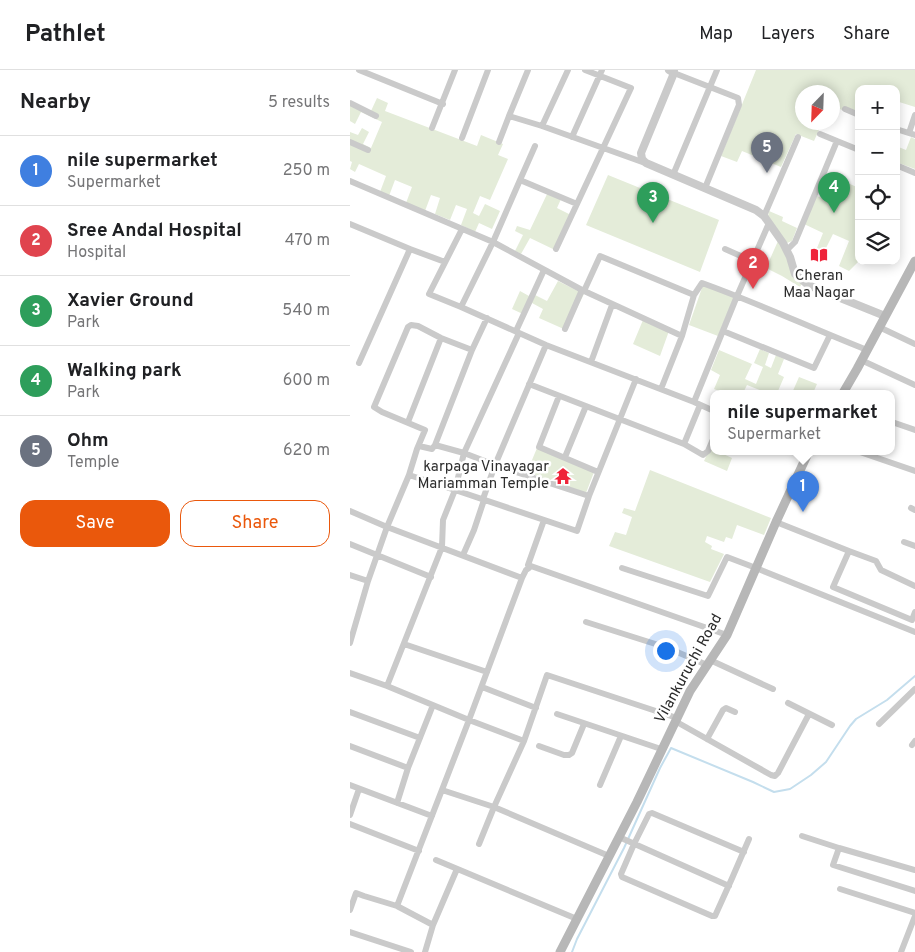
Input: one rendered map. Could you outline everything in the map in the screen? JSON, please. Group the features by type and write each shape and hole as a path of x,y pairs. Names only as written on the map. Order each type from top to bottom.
{"main road":[{"path":"845,390 915,261"},
{"name":"Vilankuruchi Road","path":"560,952 637,802 690,691 727,635 806,455"}],"street":[{"path":"359,70 374,73 442,104"},
{"path":"432,128 455,70"},
{"path":"462,138 488,70"},
{"path":"499,142 528,70"},
{"path":"542,126 568,70"},
{"path":"556,249 631,88 601,73 585,70"},
{"path":"673,175 717,70"},
{"path":"646,163 642,159 641,153 673,71 738,98 739,105 705,188"},
{"path":"572,137 601,73"},
{"path":"350,103 376,116"},
{"path":"845,109 855,113"},
{"path":"899,130 912,134 915,115"},
{"path":"509,116 646,163 756,210 766,220 786,250 795,274 808,285 885,316"},
{"path":"820,134 855,148"},
{"path":"684,444 723,331 798,137"},
{"path":"786,250 795,242 837,140"},
{"path":"350,142 368,150"},
{"path":"461,307 493,242 535,146"},
{"path":"900,167 915,173"},
{"path":"520,180 577,204"},
{"path":"350,183 493,242 612,305 682,336"},
{"path":"350,224 445,262"},
{"path":"462,229 429,294 546,345 710,409"},
{"path":"359,363 410,249"},
{"path":"725,249 752,260"},
{"path":"565,329 600,256 694,296"},
{"path":"387,686 442,547 443,520 455,490 464,453 544,270"},
{"path":"660,389 682,336 694,296 702,283 867,350"},
{"path":"590,362 612,305"},
{"path":"419,446 432,449 435,445 472,350 487,318"},
{"path":"350,643 352,628 387,527 426,430 374,407 408,327 411,325 418,326 441,338 472,350"},
{"path":"879,327 915,344"},
{"path":"723,331 814,368 830,335"},
{"path":"408,422 441,338"},
{"path":"463,555 474,530 495,465 546,345"},
{"path":"862,360 915,385"},
{"path":"409,475 577,531 598,472 636,380"},
{"path":"529,384 684,444 703,455 710,446"},
{"path":"559,396 539,447 598,472"},
{"path":"565,457 586,406"},
{"path":"895,423 915,430"},
{"path":"435,445 464,453 589,496"},
{"path":"869,455 915,471"},
{"path":"350,511 522,578"},
{"path":"397,906 522,578 526,570 530,568 528,565 544,520"},
{"path":"776,522 876,562 881,570 915,586"},
{"path":"904,542 915,546"},
{"path":"350,544 431,577"},
{"path":"848,551 833,587 912,620 915,612"},
{"path":"622,568 708,596 727,557 915,632"},
{"path":"528,565 727,635"},
{"path":"350,575 368,581"},
{"path":"586,622 709,662 772,689"},
{"path":"404,644 487,672"},
{"path":"350,673 524,741"},
{"path":"479,844 524,741 547,675 676,719 707,739 775,776 809,714"},
{"path":"482,686 536,708"},
{"path":"879,724 915,689"},
{"path":"788,703 832,725"},
{"path":"397,803 408,768 433,705"},
{"path":"707,739 723,710 726,708 735,712"},
{"path":"350,712 420,738"},
{"path":"557,714 661,749"},
{"path":"539,746 569,755 584,724"},
{"path":"600,785 621,736"},
{"path":"350,746 408,768"},
{"path":"350,785 432,816"},
{"path":"350,815 359,789"},
{"path":"442,790 494,807 609,856"},
{"path":"744,852 652,813 649,814 632,843 621,874 622,878 715,916 729,886 744,852 749,839"},
{"path":"350,824 418,851"},
{"path":"802,836 915,870"},
{"path":"619,838 729,886"},
{"path":"839,848 833,865 915,891"},
{"path":"436,860 577,919"},
{"path":"425,952 432,925 457,869"},
{"path":"840,889 915,914 901,952"},
{"path":"350,910 353,891 397,906 432,925"},
{"path":"350,932 411,952"}],"green space":[{"path":"756,70 915,70 915,107 900,102 900,85 855,85 855,112 840,109 840,85 795,85 795,130 819,130 814,141 796,134 781,167 742,151 737,162 721,156"},
{"path":"377,98 388,103 385,111 477,146 481,135 503,144 498,155 508,159 490,200 480,196 473,213 479,216 485,204 500,211 492,229 479,223 475,232 461,225 467,209 456,205 450,220 435,214 440,198 431,195 425,211 406,203 412,187 395,180 389,196 380,192 386,176 359,164 355,172 350,169 352,162 350,161 350,132 358,135 362,128 369,132 363,144 371,148 382,122 361,112 355,124 350,121 350,101 371,111"},
{"path":"911,137 915,139 915,169 900,163 900,148 906,150"},
{"path":"825,173 855,186 855,265 849,271 839,266 849,241 833,234 824,252 817,248 823,233 804,224 817,196 835,204 843,186 823,177"},
{"path":"608,175 719,220 700,272 586,225"},
{"path":"548,192 561,199 557,208 571,215 555,250 530,238 521,254 515,251 523,235 515,231 517,226 530,230"},
{"path":"769,211 783,217 782,221 797,228 792,241 787,243 768,216"},
{"path":"778,241 802,283 800,287 766,268"},
{"path":"558,281 584,294 566,330 539,318 543,309 532,303 525,315 512,309 520,291 529,296 531,293 547,301"},
{"path":"703,285 734,297 718,336 689,325"},
{"path":"643,320 669,331 660,356 633,344"},
{"path":"760,349 769,353 765,365 771,368 776,355 784,359 778,374 784,377 778,390 760,390 747,385 744,390 714,389 720,375 711,370 719,350 752,364 745,379 756,384 763,367 754,363"},
{"path":"799,377 817,384 814,390 793,390"},
{"path":"537,448 594,472 586,493 527,472"},
{"path":"710,448 710,455 725,455 732,458 727,471 704,461"},
{"path":"650,470 771,518 764,535 737,525 732,539 726,537 724,542 707,536 705,542 712,546 711,549 724,554 710,582 609,546 615,532 626,535 632,517 622,513 624,508 635,511"}],"waterway":[{"path":"572,952 671,748 774,792 790,789 826,762 856,719 887,700 915,676"}],"place":[{"name":"Ohm","path":"767,173"},
{"name":"Walking park","path":"834,213"},
{"name":"Xavier Ground","path":"653,223"},
{"name":"Cheran Maa Nagar","path":"819,255"},
{"name":"Sree Andal Hospital","path":"753,289"},
{"name":"karpaga Vinayagar Mariamman Temple","path":"563,476"},
{"name":"nile supermarket","path":"803,512"}]}
